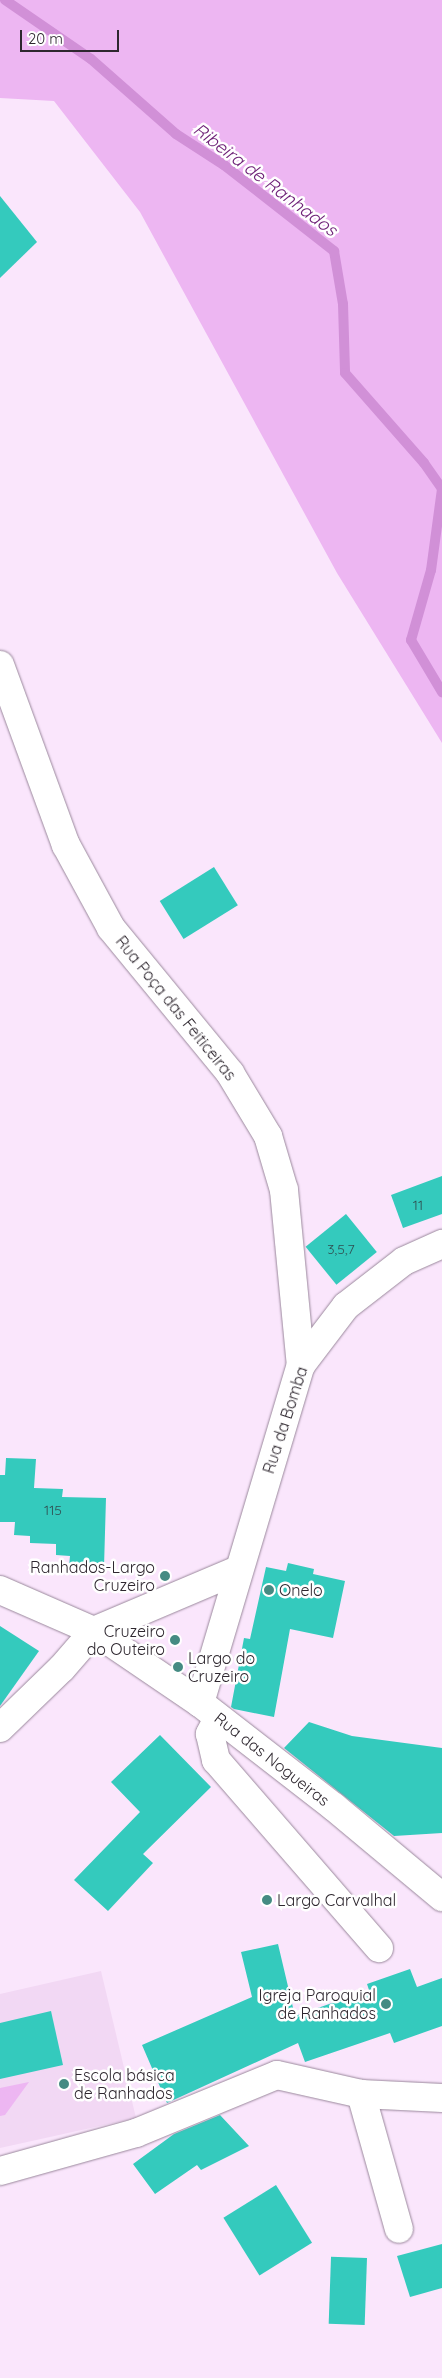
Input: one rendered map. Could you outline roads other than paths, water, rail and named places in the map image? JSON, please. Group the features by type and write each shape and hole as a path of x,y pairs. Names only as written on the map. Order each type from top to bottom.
{"street":[{"name":"Rua Poça das Feiticeiras","path":"0,665 66,845 111,928 230,1073 268,1136 284,1190 300,1365"},
{"name":"Rua da Bomba","path":"379,1948 216,1760 210,1734 208,1711 238,1570 300,1365 346,1306 404,1261 442,1244"},
{"path":"0,1728 62,1668 94,1631 238,1570"},
{"name":"Rua das Nogueiras","path":"0,1590 94,1631 208,1711 334,1807 442,1897"},
{"path":"0,2171 136,2133 277,2074 361,2094 442,2098"},
{"path":"361,2094 399,2228"}],"waterway":[{"name":"Ribeira de Ranhados","path":"5,0 91,59 176,134 224,165 334,251 343,304 345,373 424,463 442,489 431,570 411,640 442,692"}],"place":[{"name":"Ranhados-Largo Cruzeiro","path":"165,1576"},
{"name":"Onelo","path":"269,1590"},
{"name":"Cruzeiro do Outeiro","path":"175,1640"},
{"name":"Largo do Cruzeiro","path":"178,1667"},
{"name":"Largo Carvalhal","path":"267,1900"},
{"name":"Igreja Paroquial de Ranhados","path":"386,2004"},
{"name":"Escola básica de Ranhados","path":"64,2084"}]}
